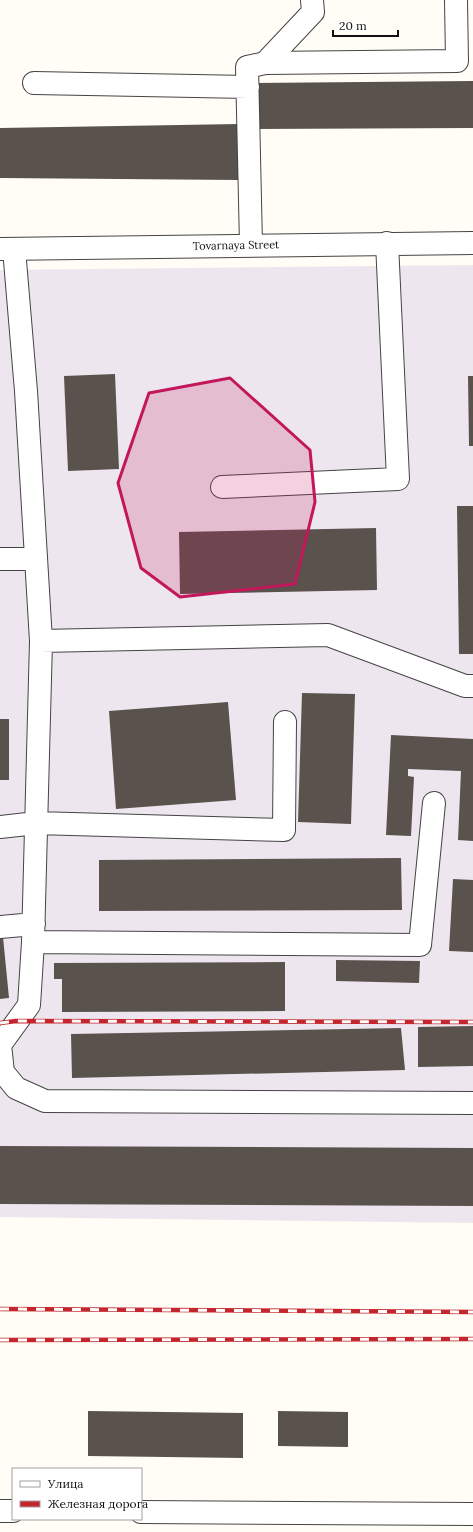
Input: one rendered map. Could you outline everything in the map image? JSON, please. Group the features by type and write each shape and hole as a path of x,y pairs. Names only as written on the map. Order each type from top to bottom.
{"street":[{"path":"265,63 313,12 312,0"},
{"path":"251,245 247,67 265,63 457,61 456,0"},
{"path":"34,83 248,87"},
{"path":"222,487 398,479 387,243"},
{"name":"Tovarnaya Street","path":"7,249 473,243"},
{"path":"7,249 36,559 41,641 34,933 29,1005 0,1045 3,1072 16,1088 45,1101 473,1103"},
{"path":"0,558 36,559"},
{"path":"41,641 328,635 465,686 473,686"},
{"path":"0,827 36,823 284,830 285,722"},
{"path":"0,927 34,933 420,945 434,803"},
{"path":"0,1511 12,1511"},
{"path":"142,1512 473,1514"}],"highlighted area":[{"path":"230,378 310,450 315,502 295,584 180,597 141,568 118,483 149,393"}],"shaded area":[{"path":"473,265 473,1223 0,1217 0,270"}],"building":[{"path":"473,81 473,128 254,129 253,83"},
{"path":"239,124 239,180 0,178 0,128"},
{"path":"115,374 119,469 68,471 64,376"},
{"path":"468,376 473,376 473,446 469,446"},
{"path":"457,506 473,506 473,654 459,654"},
{"path":"376,528 377,590 180,594 179,532"},
{"path":"302,693 355,694 351,824 298,822"},
{"path":"228,702 236,800 116,809 109,711"},
{"path":"0,719 9,719 9,780 0,780"},
{"path":"391,735 473,739 473,841 458,840 461,771 408,769 408,776 414,777 411,836 386,835"},
{"path":"401,858 402,910 99,911 99,860"},
{"path":"453,879 473,880 473,952 449,951"},
{"path":"0,937 3,937 9,998 0,999"},
{"path":"336,960 420,961 419,983 336,981"},
{"path":"285,962 285,1011 62,1012 62,979 54,979 54,963"},
{"path":"473,1026 473,1066 418,1067 418,1027"},
{"path":"401,1028 405,1070 72,1078 71,1034"},
{"path":"0,1146 473,1148 473,1206 0,1204"},
{"path":"88,1411 243,1413 243,1458 88,1456"},
{"path":"278,1411 348,1412 348,1447 278,1446"}],"railway":[{"path":"0,1023 16,1021 473,1022"},
{"path":"0,1309 473,1312"},
{"path":"0,1340 473,1339"}]}
